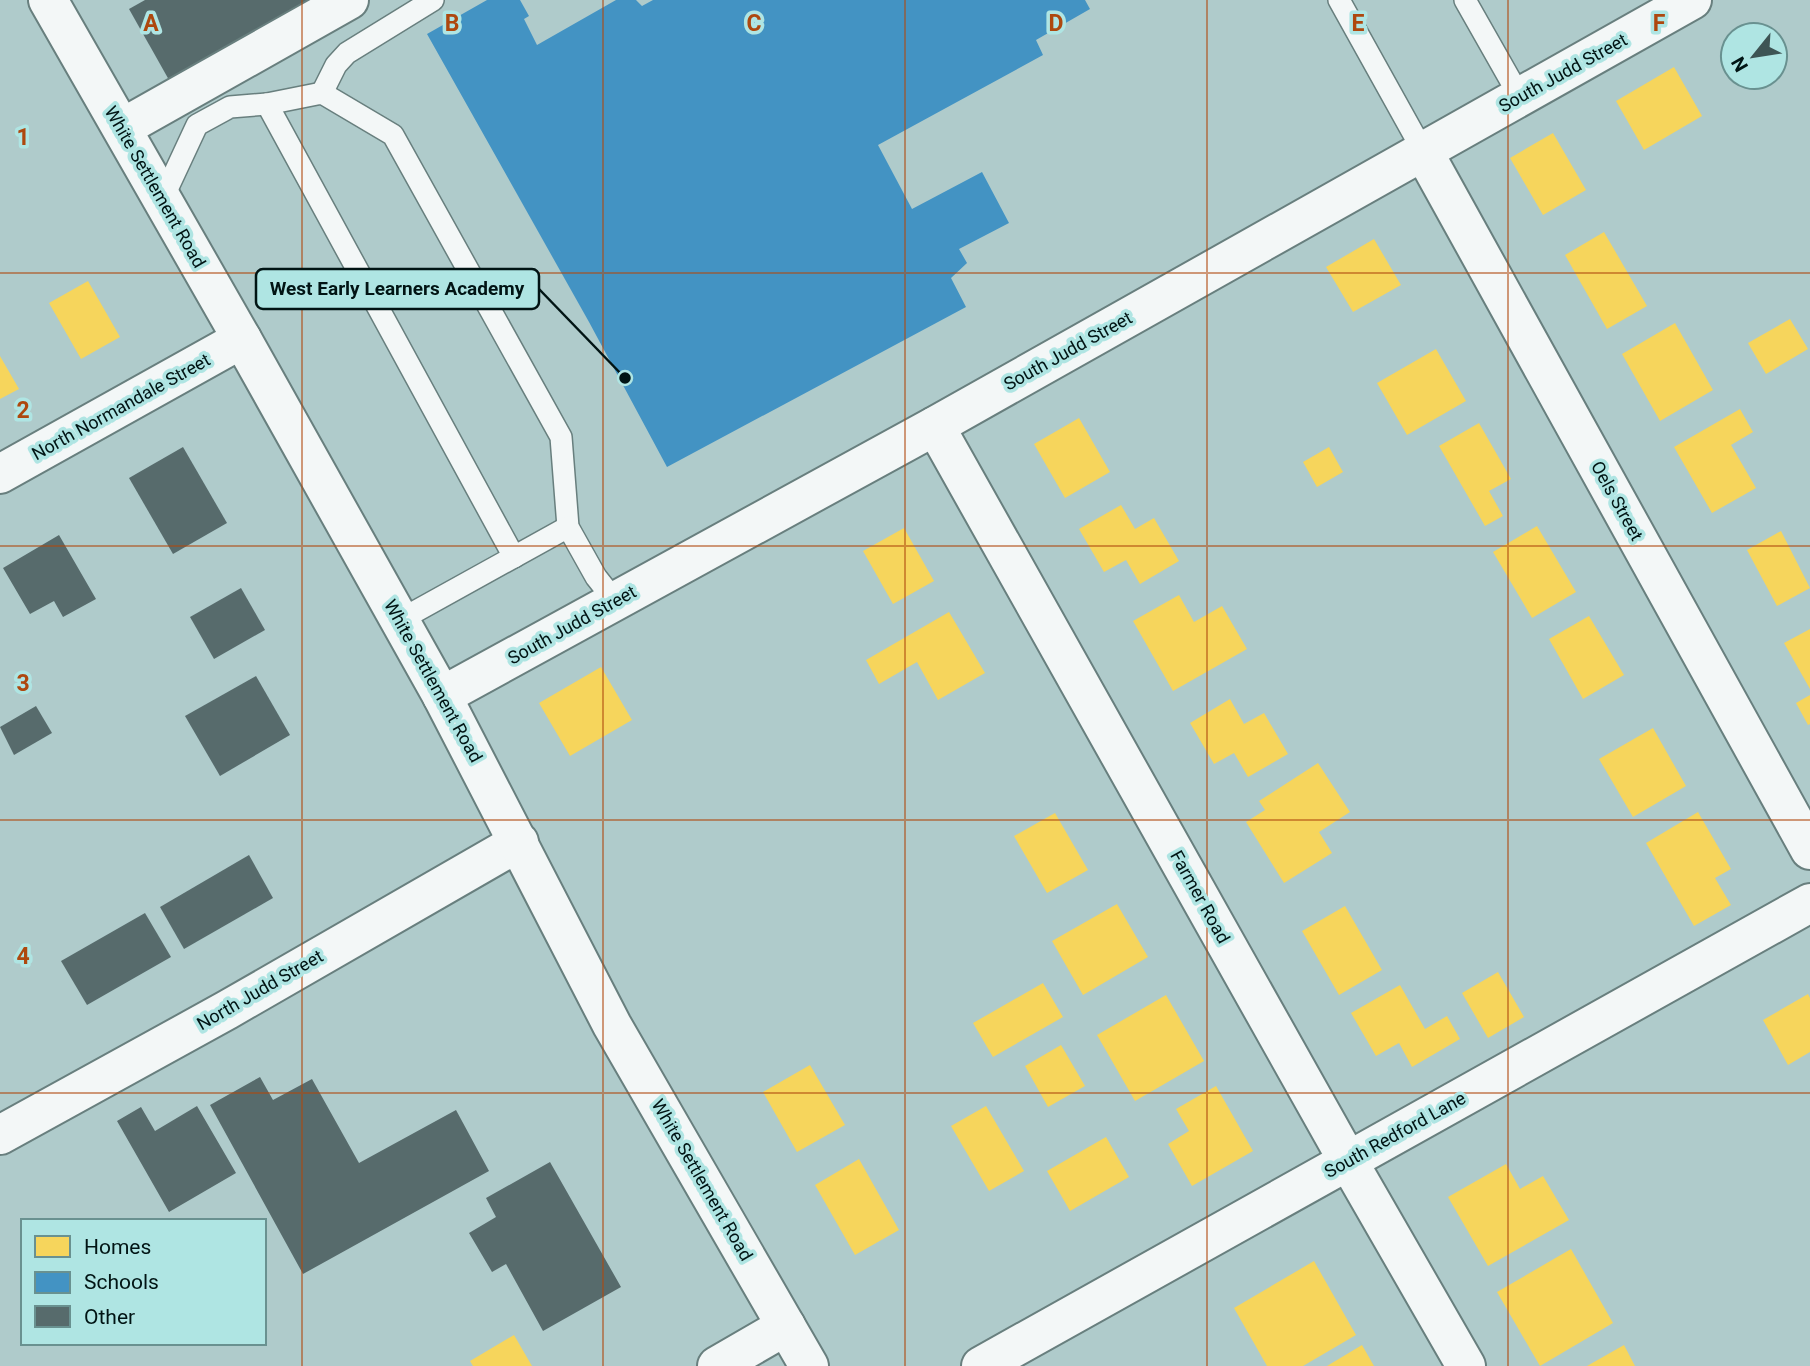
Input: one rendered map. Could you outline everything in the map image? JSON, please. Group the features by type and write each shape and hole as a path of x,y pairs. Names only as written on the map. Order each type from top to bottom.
{"street":[{"name":"White Settlement Road","path":"48,0 442,696 612,1026 809,1366"},
{"path":"122,128 349,0"},
{"name":"South Judd Street","path":"442,696 936,426 1692,0"},
{"name":"Oels Street","path":"1423,151 1810,850"},
{"name":"North Normandale Street","path":"0,474 242,339"},
{"name":"Farmer Road","path":"936,426 1348,1161 1466,1366"},
{"name":"North Judd Street","path":"0,1135 227,1010 519,842"},
{"name":"South Redford Lane","path":"981,1366 1810,903"},
{"path":"717,1366 786,1326"}],"lane":[{"path":"322,93 336,65 347,53 433,0"},
{"path":"1339,0 1423,151"},
{"path":"1465,0 1520,97"},
{"path":"162,200 197,125 230,107 267,104 322,93 393,135 561,437 568,527 596,578 615,601"},
{"path":"267,104 513,557"},
{"path":"400,620 568,527"}],"building: Homes":[{"path":"1674,67 1702,116 1644,150 1616,101"},
{"path":"1553,133 1586,190 1543,215 1510,158"},
{"path":"1604,232 1647,306 1607,329 1565,255"},
{"path":"1374,239 1401,285 1353,312 1326,267"},
{"path":"88,281 120,337 81,359 49,303"},
{"path":"1790,319 1808,349 1766,374 1748,343"},
{"path":"1675,323 1713,390 1660,421 1622,354"},
{"path":"1436,349 1466,401 1407,435 1377,383"},
{"path":"0,356 19,389 0,399"},
{"path":"1740,409 1753,432 1731,445 1756,488 1712,513 1674,447"},
{"path":"1079,418 1110,472 1065,498 1034,444"},
{"path":"1479,423 1511,479 1489,491 1503,516 1485,526 1439,446"},
{"path":"1329,447 1343,472 1317,487 1303,462"},
{"path":"1121,505 1135,529 1154,518 1179,561 1140,584 1126,560 1104,572 1079,529"},
{"path":"1537,526 1576,592 1532,618 1493,552"},
{"path":"904,528 934,581 893,604 863,551"},
{"path":"1781,531 1810,588 1777,606 1747,550"},
{"path":"1179,595 1194,622 1222,606 1247,649 1173,691 1133,621"},
{"path":"949,612 985,673 938,700 917,662 879,684 866,660"},
{"path":"1589,616 1624,675 1583,699 1549,639"},
{"path":"1810,629 1810,689 1784,643"},
{"path":"601,667 632,720 570,756 539,703"},
{"path":"1810,695 1810,724 1808,725 1796,703"},
{"path":"1230,699 1244,724 1264,713 1288,754 1248,777 1234,753 1214,764 1190,723"},
{"path":"1653,728 1686,786 1633,817 1599,759"},
{"path":"1318,763 1350,812 1319,832 1332,853 1284,883 1246,822 1265,810 1259,801"},
{"path":"1698,812 1731,869 1715,878 1731,905 1694,926 1646,843"},
{"path":"1055,813 1088,870 1047,893 1014,836"},
{"path":"1117,904 1148,957 1083,995 1052,941"},
{"path":"1345,906 1382,970 1339,995 1302,931"},
{"path":"1498,972 1524,1017 1488,1038 1462,993"},
{"path":"1043,983 1063,1017 993,1057 973,1023"},
{"path":"1400,985 1425,1029 1447,1016 1460,1039 1412,1067 1399,1043 1376,1056 1351,1013"},
{"path":"1808,994 1810,1052 1788,1065 1763,1020"},
{"path":"1166,995 1204,1061 1135,1101 1097,1035"},
{"path":"1061,1045 1085,1086 1048,1107 1025,1066"},
{"path":"810,1065 845,1125 797,1152 763,1092"},
{"path":"1216,1086 1253,1151 1192,1186 1168,1144 1189,1131 1176,1109"},
{"path":"986,1106 1024,1171 989,1191 951,1126"},
{"path":"1106,1137 1129,1177 1070,1211 1047,1171"},
{"path":"859,1159 899,1230 855,1255 815,1185"},
{"path":"1506,1164 1520,1189 1543,1176 1569,1220 1488,1266 1448,1197"},
{"path":"1571,1249 1613,1323 1540,1366 1497,1292"},
{"path":"1314,1261 1356,1335 1303,1366 1267,1366 1234,1308"},
{"path":"514,1335 532,1366 473,1366 470,1361"},
{"path":"1362,1345 1374,1366 1327,1366"},
{"path":"1624,1345 1635,1366 1587,1366"}],"building: Schools":[{"path":"487,0 520,0 529,16 524,19 537,45 616,0 636,0 642,6 653,0 1085,0 1090,9 1036,40 1043,55 878,145 912,209 982,172 1009,223 959,249 967,263 951,278 966,307 667,467 427,34"}],"building: Other":[{"path":"145,0 310,0 169,80 129,9"},
{"path":"183,447 227,523 173,554 129,478"},
{"path":"59,535 96,599 63,617 54,601 30,614 3,568"},
{"path":"241,588 265,630 214,659 190,617"},
{"path":"256,676 290,735 220,776 185,716"},
{"path":"36,706 52,733 14,755 0,727"},
{"path":"249,855 273,898 184,949 160,907"},
{"path":"145,913 171,957 87,1005 61,961"},
{"path":"260,1077 273,1100 312,1079 359,1163 456,1110 489,1171 303,1274 210,1105"},
{"path":"197,1106 236,1173 169,1212 117,1121 141,1107 155,1131"},
{"path":"550,1162 621,1287 543,1331 506,1264 492,1272 469,1233 496,1217 486,1198"}],"place":[{"name":"West Early Learners Academy","path":"625,378"}]}
